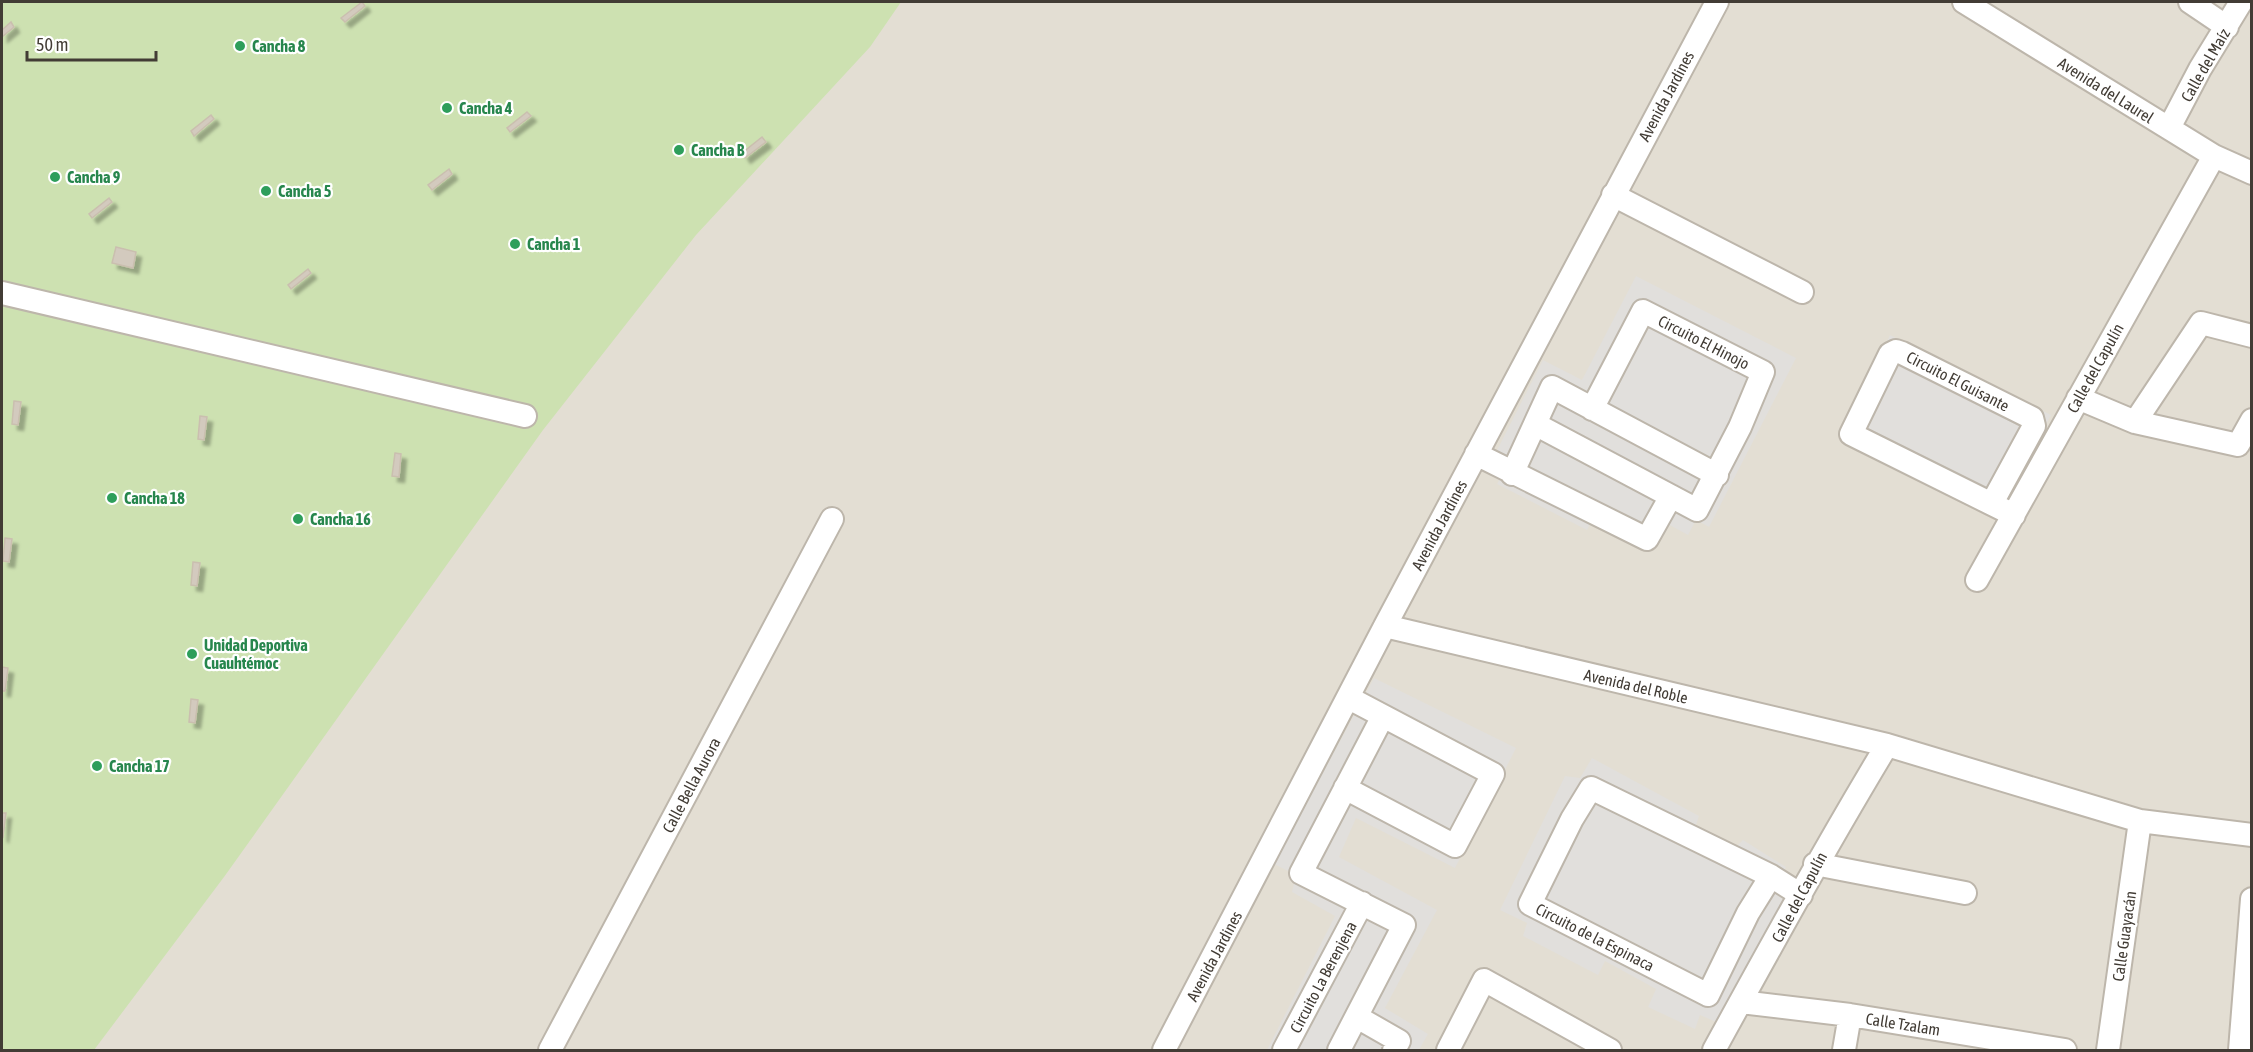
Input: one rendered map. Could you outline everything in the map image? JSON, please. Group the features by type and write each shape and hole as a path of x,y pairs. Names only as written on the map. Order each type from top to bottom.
{"street":[{"name":"Avenida Jardines","path":"1164,1050 1385,626 1717,2"},
{"name":"Avenida del Laurel","path":"1964,2 2214,156 2252,173"},
{"path":"2190,2 2227,27"},
{"name":"Calle del Maíz","path":"2169,128 2200,69 2241,2"},
{"name":"Calle del Capulín","path":"1977,580 2214,156"},
{"path":"1613,195 1802,292"},
{"path":"2,293 525,416"},
{"name":"Circuito El Hinojo","path":"1535,424 1697,510 1717,474 1764,372 1643,311 1592,409"},
{"path":"2135,422 2201,323 2252,336"},
{"name":"Circuito El Guisante","path":"1992,503 2034,426 2032,418 1902,353 1896,351 1890,354 1851,434 2014,515"},
{"path":"1512,474 1552,387 1717,474"},
{"path":"2078,398 2135,422 2238,445 2252,420"},
{"path":"1476,454 1512,474 1647,538 1671,496"},
{"name":"Calle Bella Aurora","path":"550,1050 832,519"},
{"name":"Avenida del Roble","path":"1385,626 1887,746 2140,820 2252,835"},
{"path":"1345,788 1455,846 1493,774 1348,698"},
{"name":"Circuito La Berenjena","path":"1339,1050 1404,925 1301,873 1383,716"},
{"name":"Calle del Capulín","path":"1714,1050 1801,895 1815,864 1887,746"},
{"name":"Circuito de la Espinaca","path":"1771,876 1748,913 1708,995 1530,904 1572,819 1591,788 1771,876 1801,895"},
{"name":"Calle Guayacán","path":"2108,1050 2140,820"},
{"path":"1815,864 1965,893"},
{"path":"2240,1050 2252,899"},
{"name":"Circuito La Berenjena","path":"1284,1050 1362,903"},
{"path":"1448,1050 1484,980 1610,1050"},
{"name":"Calle Tzalam","path":"1741,1002 1850,1015 2065,1050"},
{"path":"1844,1050 1850,1015"},
{"path":"1357,1017 1396,1046"}],"shaded area":[{"path":"2,2 2251,2 2251,1050 2,1050"},
{"path":"1636,276 1796,358 1709,527 1696,520 1688,535 1666,523 1654,547 1594,517 1587,530 1497,484 1504,471 1490,464 1543,360 1582,380"},
{"path":"1890,335 2051,415 2003,508 1847,428"},
{"path":"1374,678 1516,748 1455,868 1356,818 1339,857 1437,910 1385,1008 1428,1034 1419,1050 1267,1050 1335,916 1292,892 1296,875 1274,864"},
{"path":"1592,758 1699,816 1696,825 1737,846 1743,840 1786,867 1782,875 1796,882 1716,1022 1700,1015 1695,1029 1648,1007 1656,989 1605,961 1598,975 1523,936 1527,923 1500,910 1565,776 1580,778"}],"green space":[{"name":"Unidad Deportiva Cuauhtémoc","path":"2,2 901,2 870,47 696,235 543,430 224,877 94,1050 2,1050"}],"building":[{"path":"362,2 365,6 345,22 341,18"},
{"path":"11,22 14,27 2,37 2,30"},
{"path":"527,112 531,116 510,132 507,128"},
{"path":"211,115 214,119 194,136 191,131"},
{"path":"762,137 766,142 745,158 742,153"},
{"path":"449,169 452,174 432,190 428,185"},
{"path":"109,198 112,202 92,218 89,214"},
{"path":"116,247 136,252 133,268 112,263"},
{"path":"308,269 311,273 291,289 288,285"},
{"path":"14,401 21,402 18,425 12,424"},
{"path":"200,416 207,417 204,440 198,439"},
{"path":"395,453 401,454 399,477 392,476"},
{"path":"5,538 12,539 9,562 3,561"},
{"path":"193,562 200,563 197,586 191,585"},
{"path":"2,667 8,668 5,691 2,691"},
{"path":"191,699 198,700 195,723 189,722"},
{"path":"2,813 6,813 3,837 2,836"}],"place":[{"name":"Cancha 8","path":"240,46"},
{"name":"Cancha 4","path":"447,108"},
{"name":"Cancha B","path":"679,150"},
{"name":"Cancha 9","path":"55,177"},
{"name":"Cancha 5","path":"266,191"},
{"name":"Cancha 1","path":"515,244"},
{"name":"Cancha 18","path":"112,498"},
{"name":"Cancha 16","path":"298,519"},
{"name":"Unidad Deportiva Cuauhtémoc","path":"192,654"},
{"name":"Cancha 17","path":"97,766"}]}
